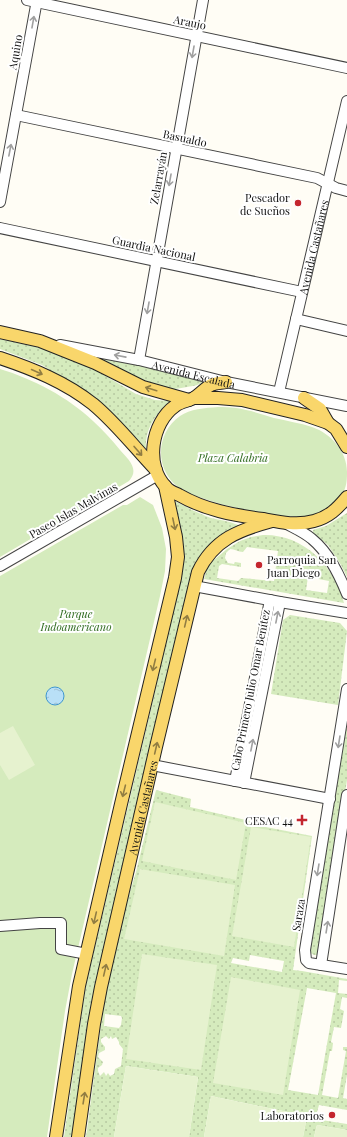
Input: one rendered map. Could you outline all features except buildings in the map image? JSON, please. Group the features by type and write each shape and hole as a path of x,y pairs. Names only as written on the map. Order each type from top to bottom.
{"main road":[{"name":"Avenida Escalada","path":"0,332 40,341 95,363 143,387 191,399"},
{"path":"0,358 34,370 62,383 94,405 120,430 157,473 167,488 197,505 234,515 285,523 313,522 324,518 336,510 347,497"},
{"path":"157,473 153,451 154,438 157,429 165,416 174,406 191,399 211,384 226,382"},
{"path":"191,399 218,398 242,400 305,415 337,427"},
{"path":"304,398 320,408 337,427 347,446"},
{"name":"Avenida Castañares","path":"56,1137 79,986 175,578 178,557 176,537 165,486"},
{"name":"Avenida Castañares","path":"78,1137 94,1024 101,987 198,572 208,554 220,543 251,527 272,521"}],"street":[{"name":"Zelarrayán","path":"139,360 203,0"},
{"name":"Araujo","path":"34,1 347,68"},
{"name":"Aquino","path":"0,202 16,115 34,1"},
{"name":"Avenida Castañares","path":"279,392 347,101"},
{"name":"Basualdo","path":"16,115 317,178 336,188 347,191"},
{"name":"Guardia Nacional","path":"0,228 302,292"},
{"path":"296,319 347,331"},
{"name":"Avenida Escalada","path":"40,341 139,360 226,382 347,406"},
{"name":"Paseo Islas Malvinas","path":"0,566 157,473"},
{"path":"285,523 307,535 318,544 336,568 347,594"},
{"path":"194,586 347,613"},
{"name":"Cabo Primero Julio Omar Benítez","path":"239,782 275,601"},
{"name":"Saraza","path":"321,965 310,963 306,960 305,950 347,689"},
{"path":"152,765 330,799"},
{"path":"347,795 321,965 347,970"},
{"path":"0,926 62,923 61,949 87,954"}],"green space":[{"path":"0,339 50,350 82,362 136,394 155,400 170,401 152,422 147,434 146,448 142,449 99,401 42,365 0,349"},
{"path":"84,353 204,379 204,381 196,385 180,388 159,388 140,382"},
{"path":"0,369 25,378 50,390 73,404 104,431 132,464 133,472 129,481 0,557"},
{"name":"Plaza Calabria","path":"218,407 251,411 312,427 326,434 341,451 346,465 347,472 345,489 340,498 328,509 316,515 300,517 284,516 222,504 188,493 178,487 170,479 162,461 162,441 166,432 172,423 180,416 188,412 198,409"},
{"name":"Parque Indoamericano","path":"140,497 153,505 162,528 166,549 165,571 72,974 65,1011 47,1137 0,1137 0,576 123,505 127,505"},
{"path":"171,499 206,516 231,522 239,527 194,576 75,1137 64,1137 86,985 178,590"},
{"path":"347,513 347,577 328,545 313,533 313,530 326,526"},
{"path":"263,535 278,536 304,546 315,554 333,576 344,603 204,579 208,565 227,549 240,541","holes":["247,547 278,551 274,581 241,578 238,581 217,578 219,566 222,564 241,567 241,563 228,563 225,558 226,553 230,549 243,552","308,577 329,581 327,593 306,590"]},
{"path":"290,615 340,623 347,631 338,705 271,694 283,620"},
{"path":"347,716 347,780 320,949 317,955 314,955 309,952"},
{"path":"13,726 35,765 9,780 0,765 0,733"},
{"path":"156,790 191,799 190,807 250,821 250,824 312,836 293,970 347,979 347,981 339,980 338,993 347,994 347,998 342,997 340,1009 344,1011 341,1028 334,1027 331,1042 333,1043 332,1051 330,1051 322,1095 338,1098 346,1051 343,1050 343,1047 347,1047 347,1075 343,1098 347,1099 347,1110 319,1105 315,1119 347,1124 347,1130 317,1125 314,1137 303,1137 307,1116 211,1096 204,1137 189,1137 198,1077 126,1066 114,1137 86,1137 103,1010 115,941 136,872","holes":["250,955 284,961 282,972 231,963 233,958 249,961","307,988 336,993 318,1095 288,1090","105,1014 121,1016 121,1025 119,1028 104,1026","106,1036 109,1039 111,1036 112,1039 116,1037 123,1049 121,1066 115,1069 114,1074 110,1076 108,1073 106,1076 104,1072 100,1076 98,1071 98,1068 103,1062 98,1057 99,1053 105,1050 101,1039"]},
{"path":"155,802 246,823 236,880 142,861"},
{"path":"251,827 311,837 294,947 232,936"},
{"path":"140,869 235,885 224,956 124,939"},
{"path":"142,954 217,965 201,1070 126,1059"},
{"path":"231,977 300,990 283,1095 213,1083"},
{"path":"126,1066 198,1077 189,1137 114,1137"},
{"path":"211,1096 307,1116 303,1137 204,1137"},
{"path":"317,1125 347,1130 347,1137 314,1137"}],"water":[{"path":"55,687 61,690 64,696 61,702 55,705 49,702 46,696 49,690"}],"place":[{"name":"Pescador de Sueños","path":"298,203"},
{"name":"Parroquia San Juan Diego","path":"259,565"},
{"name":"CESAC 44","path":"302,820"},
{"name":"Laboratorios","path":"332,1115"}]}
